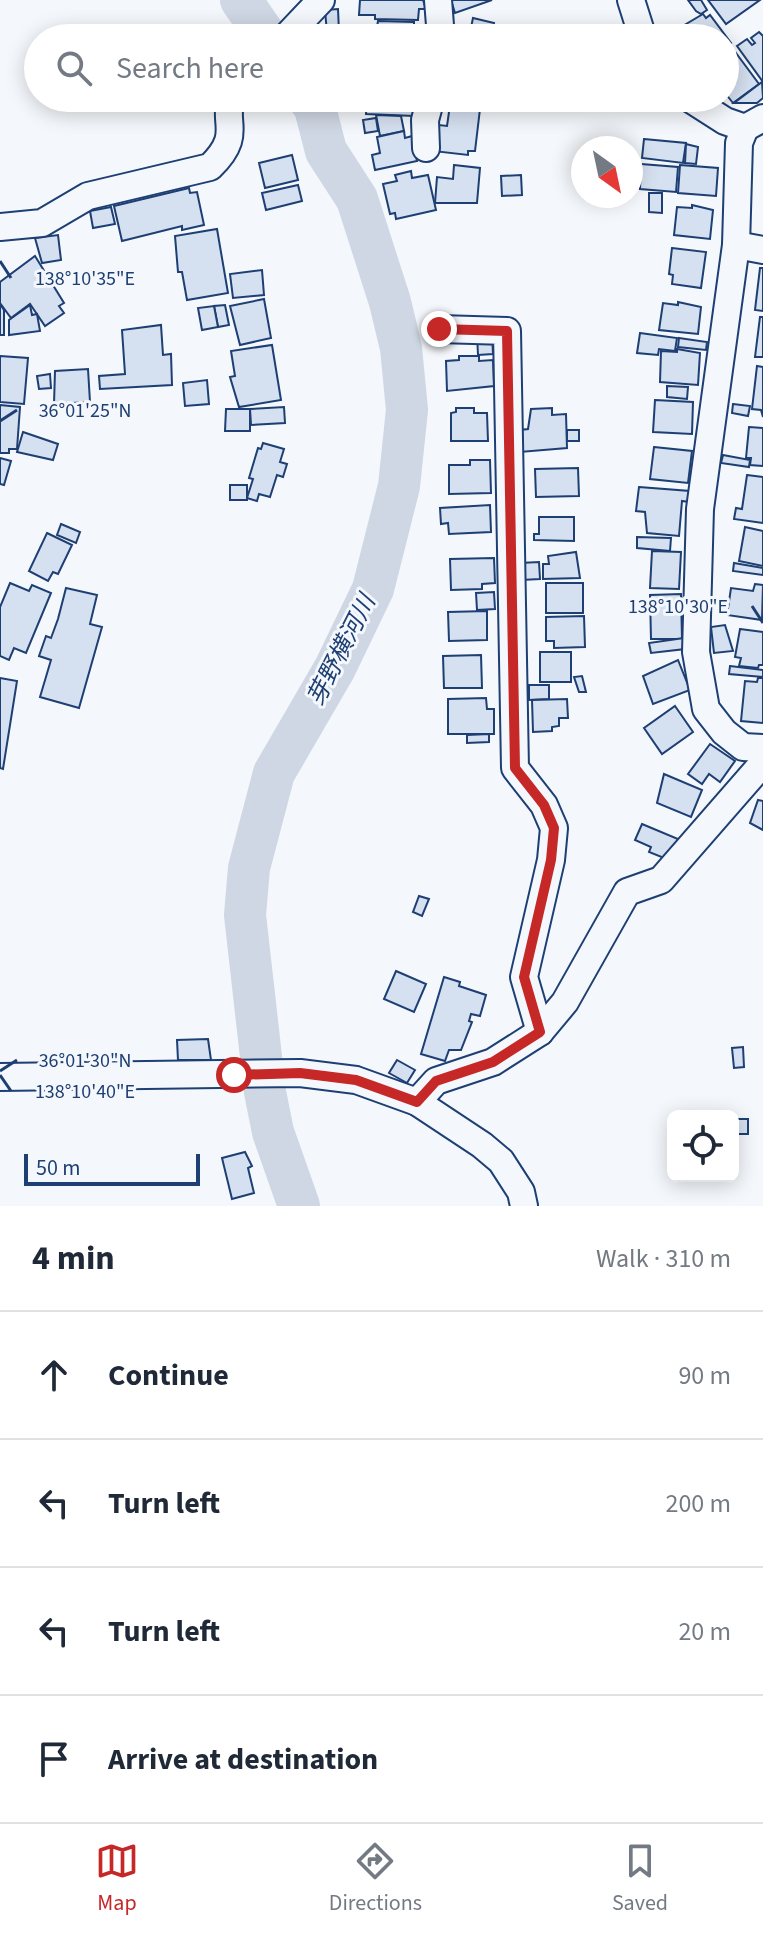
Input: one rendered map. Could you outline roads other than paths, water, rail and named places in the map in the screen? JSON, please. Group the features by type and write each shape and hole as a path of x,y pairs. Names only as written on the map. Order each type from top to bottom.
{"street":[{"path":"298,24 321,0"},
{"path":"438,0 440,24"},
{"path":"631,0 639,24"},
{"path":"0,227 42,223 88,196 184,176 210,167 225,153 232,131 231,112"},
{"path":"426,148 427,112"},
{"path":"711,112 725,121 754,123"},
{"path":"754,123 739,143 736,245 700,509 696,652 706,709 724,732 743,747 763,748"},
{"path":"736,245 763,250"},
{"path":"439,329 507,331 515,768 544,805 554,828 551,860 524,977 540,1032"},
{"path":"417,1102 436,1081 493,1062 540,1032 565,1002 627,892 661,880 763,763"},
{"path":"0,1077 300,1073 356,1080 417,1102 501,1161 521,1192 524,1206"}],"waterway":[{"name":"芽野横河川","path":"241,0 257,24"},
{"name":"芽野横河川","path":"299,1206 273,1132 265,1092 245,915 249,868 274,773 335,668 373,589 399,486 407,410 401,348 390,302 357,199 326,151 316,112"}]}
